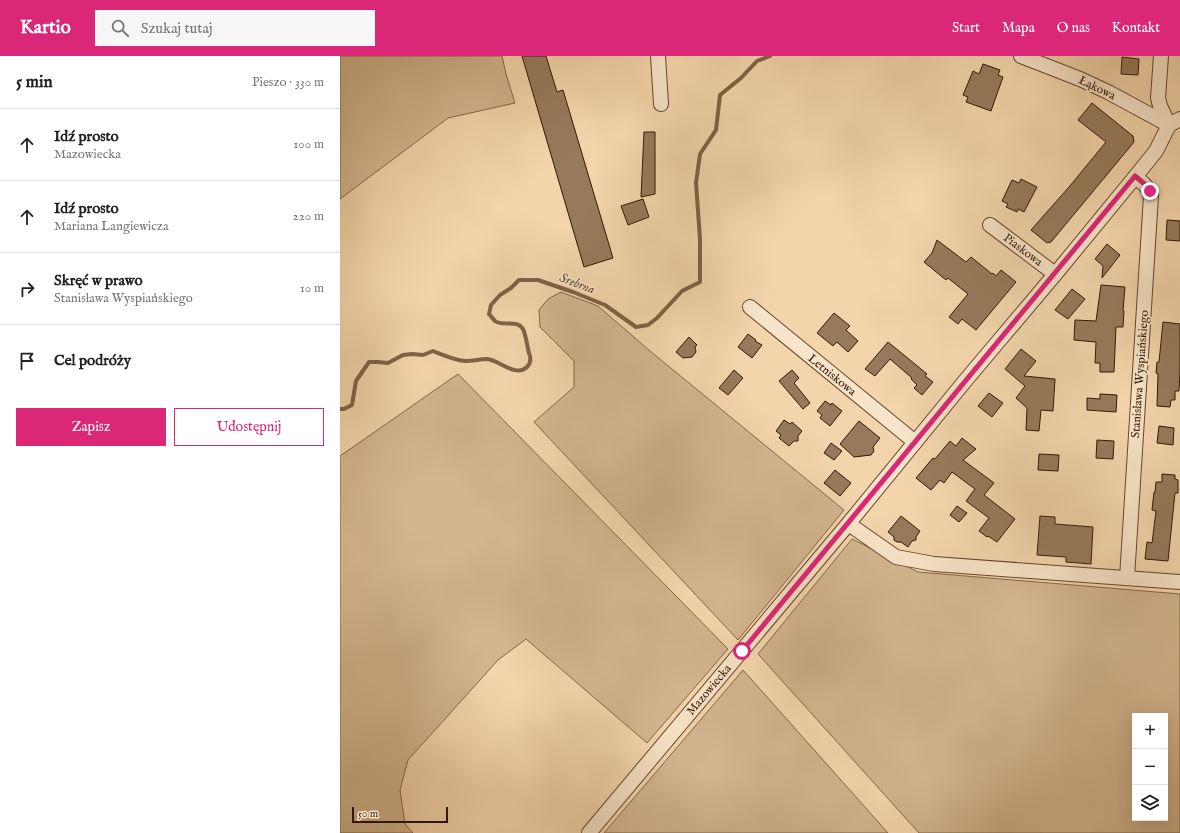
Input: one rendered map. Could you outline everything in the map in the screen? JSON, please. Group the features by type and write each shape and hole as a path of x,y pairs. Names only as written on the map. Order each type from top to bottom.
{"street":[{"path":"658,56 661,104"},
{"name":"Łąkowa","path":"1022,56 1080,79 1175,122"},
{"path":"1161,56 1158,98 1160,106 1175,122"},
{"name":"Mazowiecka","path":"589,833 849,523 1055,274 1156,151 1175,122"},
{"name":"Stanisława Wyspiańskiego","path":"1127,578 1151,196 1147,186 1135,176"},
{"name":"Piaskowa","path":"990,225 1055,274"},
{"name":"Letniskowa","path":"750,307 915,442"},
{"path":"849,523 896,557 934,564 1180,582"}],"shaded area":[{"path":"340,56 502,56 515,103 448,118 340,199"},
{"path":"561,292 598,306 650,351 844,510 738,640 534,422 574,387 574,361 540,327 539,310 548,299"},
{"path":"458,374 728,649 647,743 526,639 498,660 408,760 400,790 405,824 413,833 340,833 340,456"},
{"path":"852,539 918,572 1180,594 1180,833 919,833 758,654"},
{"path":"743,670 888,833 604,833"}],"building":[{"path":"522,56 546,56 557,92 563,90 613,258 584,267"},
{"path":"1122,57 1139,59 1138,75 1121,74"},
{"path":"983,64 1000,70 998,75 1003,77 991,111 966,102 968,97 963,95 973,71 979,74"},
{"path":"1092,103 1133,136 1134,142 1051,242 1047,243 1031,230 1106,142 1078,120"},
{"path":"644,132 655,132 655,194 641,197"},
{"path":"1021,179 1037,187 1024,212 1018,209 1017,212 1006,207 1008,204 1002,201 1012,180 1019,183"},
{"path":"643,199 649,217 628,225 621,206"},
{"path":"1167,220 1180,221 1180,241 1166,240"},
{"path":"937,240 966,262 971,257 992,274 993,273 996,276 1001,270 1016,282 976,330 962,319 958,324 949,317 968,294 948,278 946,280 924,262 932,253"},
{"path":"1107,244 1120,255 1102,278 1103,266 1095,259"},
{"path":"1101,285 1125,287 1123,327 1116,327 1114,372 1100,372 1100,363 1095,363 1096,342 1074,340 1075,320 1096,321"},
{"path":"1072,289 1085,299 1068,319 1055,310"},
{"path":"834,313 850,326 846,330 858,341 848,352 837,342 833,346 817,333"},
{"path":"1163,322 1180,324 1179,391 1175,391 1175,400 1171,400 1170,407 1157,406 1158,374 1156,373 1157,362 1159,362"},
{"path":"748,334 762,345 752,358 738,347"},
{"path":"689,337 697,345 695,347 696,352 692,357 683,358 676,352"},
{"path":"888,342 927,374 925,376 933,382 922,395 914,388 917,385 911,379 912,378 890,359 875,376 865,369"},
{"path":"1021,349 1036,361 1024,376 1055,379 1053,411 1041,410 1039,431 1026,430 1027,408 1016,398 1025,386 1005,369"},
{"path":"734,370 743,378 728,395 719,388"},
{"path":"792,370 799,378 794,383 810,403 803,409 779,381"},
{"path":"989,393 1003,403 992,417 978,406"},
{"path":"1100,394 1117,395 1116,412 1087,410 1087,398 1100,399"},
{"path":"825,401 831,405 832,403 842,411 830,426 820,418 822,415 817,411"},
{"path":"784,420 790,424 792,422 802,431 798,436 798,441 794,441 789,446 779,438 781,435 776,431"},
{"path":"859,421 880,438 873,447 874,451 871,455 854,457 840,444"},
{"path":"1159,426 1174,428 1173,445 1157,443"},
{"path":"962,438 976,449 963,460 994,483 984,495 1015,519 997,542 979,531 989,518 966,501 975,489 952,472 944,483 940,480 931,490 916,478 950,441 956,446"},
{"path":"1097,440 1114,441 1113,459 1096,458"},
{"path":"831,443 842,451 834,460 824,453"},
{"path":"1039,454 1059,455 1058,471 1038,470"},
{"path":"835,470 851,483 840,496 824,483"},
{"path":"1162,474 1175,475 1175,479 1178,480 1178,493 1175,493 1168,561 1145,559 1147,542 1152,543 1156,511 1152,510 1156,482 1162,482"},
{"path":"957,506 967,513 959,522 950,515"},
{"path":"901,516 920,531 916,537 916,540 912,541 908,547 901,542 894,540 894,537 888,532"},
{"path":"1040,516 1055,517 1055,524 1093,527 1091,564 1066,562 1066,557 1037,555"}],"waterway":[{"name":"Srebrna","path":"340,409 344,409 352,405 356,381 369,362 388,363 403,355 423,355 433,351 461,360 492,360 513,370 523,370 530,362 526,337 523,329 517,324 498,323 489,314 491,305 500,295 511,288 519,280 538,280 573,292 605,305 636,327 648,325 657,318 682,291 700,282 700,239 696,183 700,154 716,130 720,95 741,78 757,61 770,56"}],"route":[{"path":"742,651 1135,176 1147,186 1150,191"}]}
